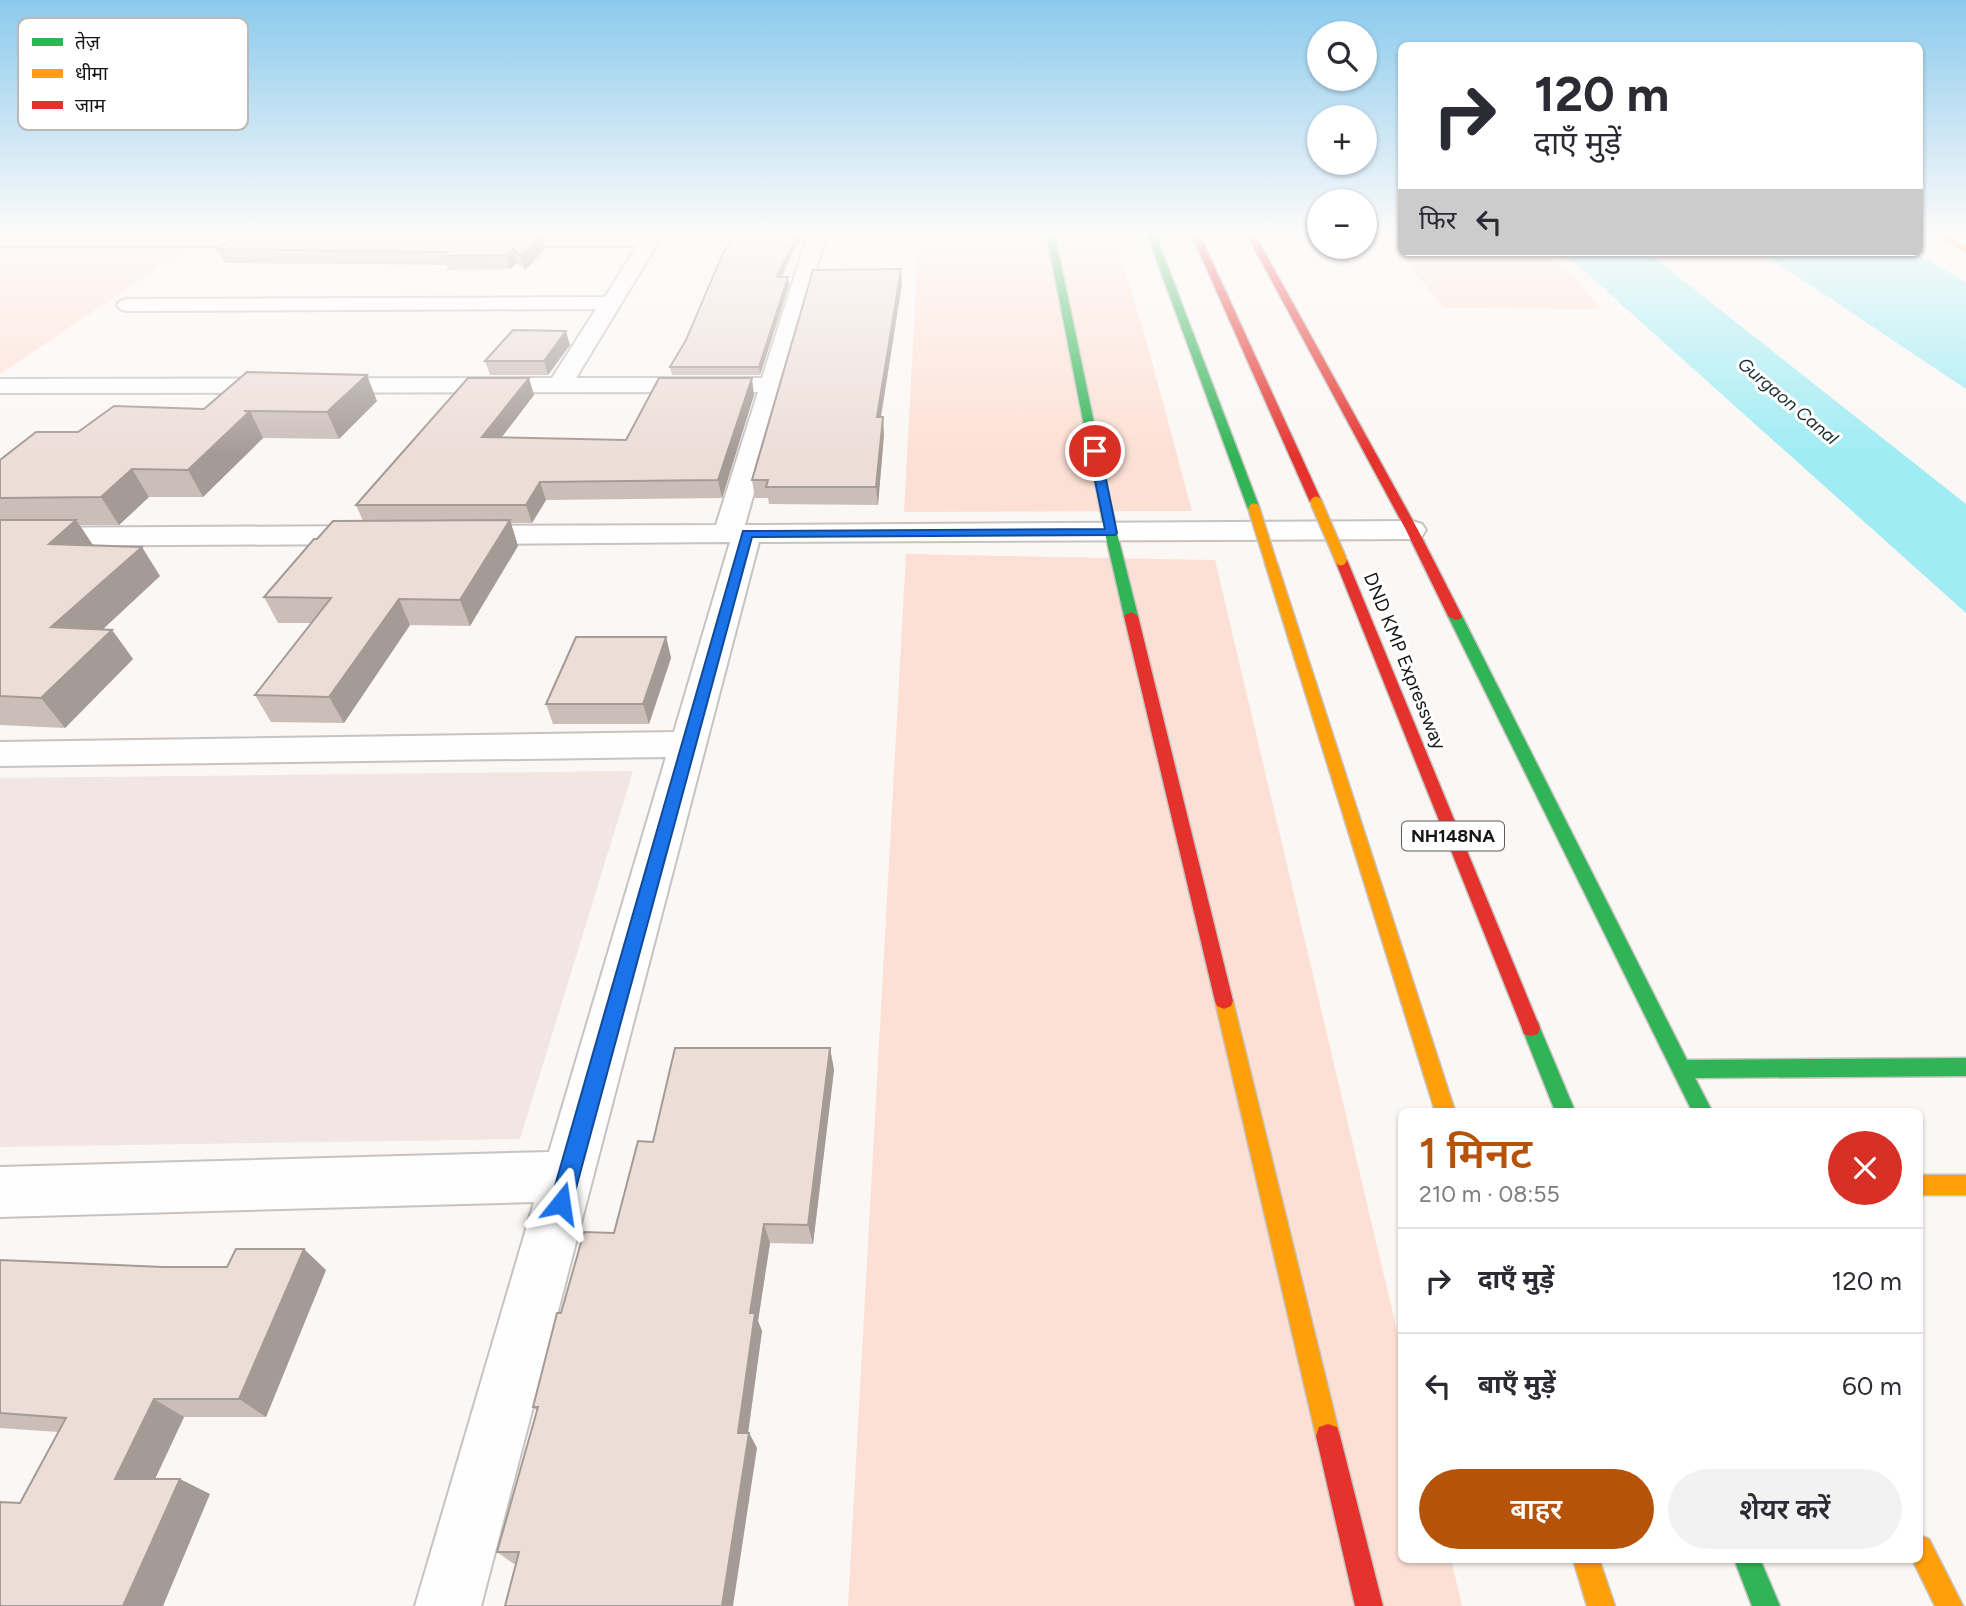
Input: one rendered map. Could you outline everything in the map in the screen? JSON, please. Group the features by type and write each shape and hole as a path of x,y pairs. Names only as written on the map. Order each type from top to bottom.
{"main road":[{"path":"1065,306 1111,533 1369,1606"},
{"path":"1178,306 1254,509 1444,1108"},
{"name":"DND KMP Expressway","path":"1228,306 1317,502 1564,1108"},
{"path":"1290,306 1412,530 1701,1108"},
{"path":"1682,1069 1966,1067"},
{"path":"1923,1185 1966,1185"},
{"path":"1923,1554 1949,1606"},
{"path":"1587,1563 1601,1606"},
{"path":"1749,1563 1766,1606"}],"street":[{"path":"559,386 609,306"},
{"path":"448,1606 689,744 772,386 796,306"},
{"path":"0,386 772,386"},
{"path":"434,535 1412,530"},
{"path":"0,537 392,535"},
{"path":"0,754 689,744"},
{"path":"0,1192 569,1176"}],"shaded area":[{"path":"0,306 101,306 0,374"},
{"path":"915,306 1136,306 1192,511 904,512"},
{"path":"1442,306 1598,306 1601,309"},
{"path":"906,554 1215,560 1398,1335 1398,1563 1452,1563 1462,1606 848,1606"},
{"path":"633,771 520,1139 0,1147 0,778"}],"water":[{"name":"Gurgaon Canal","path":"1623,306 1715,306 1966,504 1966,613"},
{"path":"1842,306 1966,306 1966,389"}],"building":[{"path":"700,306 779,306 759,367 670,367 686,340"},
{"path":"803,306 895,306 877,417 883,417 876,487 766,487 768,480 752,480"},
{"path":"513,330 566,331 544,361 485,361"},
{"path":"247,372 367,375 327,412 250,411 188,470 132,469 101,497 0,498 0,460 36,432 78,432 114,406 204,409"},
{"path":"468,378 529,378 482,437 626,440 659,378 752,378 718,480 540,482 526,505 356,505"},
{"path":"0,520 76,520 49,544 142,547 51,627 112,630 41,698 0,696"},
{"path":"510,520 460,600 399,599 329,697 255,695 331,598 264,597 333,521"},
{"path":"576,637 666,637 643,704 546,704"},
{"path":"675,1048 830,1048 808,1225 764,1224 750,1313 755,1313 738,1433 749,1433 722,1606 505,1606 519,1552 497,1552 538,1407 533,1407 557,1313 561,1313 584,1232 614,1233 638,1141 653,1142"},
{"path":"236,1249 304,1249 239,1399 154,1399 115,1479 180,1479 123,1606 0,1606 0,1502 20,1503 66,1418 0,1413 0,1260 227,1267"}],"traffic: fast":[{"path":"1065,306 1111,533 1131,616"},
{"path":"1178,306 1254,509"},
{"path":"1455,616 1701,1108"},
{"path":"1531,1028 1564,1108"},
{"path":"1682,1069 1966,1067"},
{"path":"1749,1563 1766,1606"}],"traffic: slow":[{"path":"1316,502 1341,560"},
{"path":"1254,509 1271,563"},
{"path":"1271,563 1444,1108"},
{"path":"1224,1001 1328,1436"},
{"path":"1923,1185 1966,1185"},
{"path":"1923,1554 1949,1606"},
{"path":"1587,1563 1601,1606"}],"traffic: jam":[{"path":"1228,306 1316,502"},
{"path":"1290,306 1412,530 1455,616"},
{"path":"1341,560 1531,1028"},
{"path":"1131,616 1224,1001"},
{"path":"1328,1436 1369,1606"}],"route":[{"path":"561,1203 747,533 1111,533 1095,451"}]}
